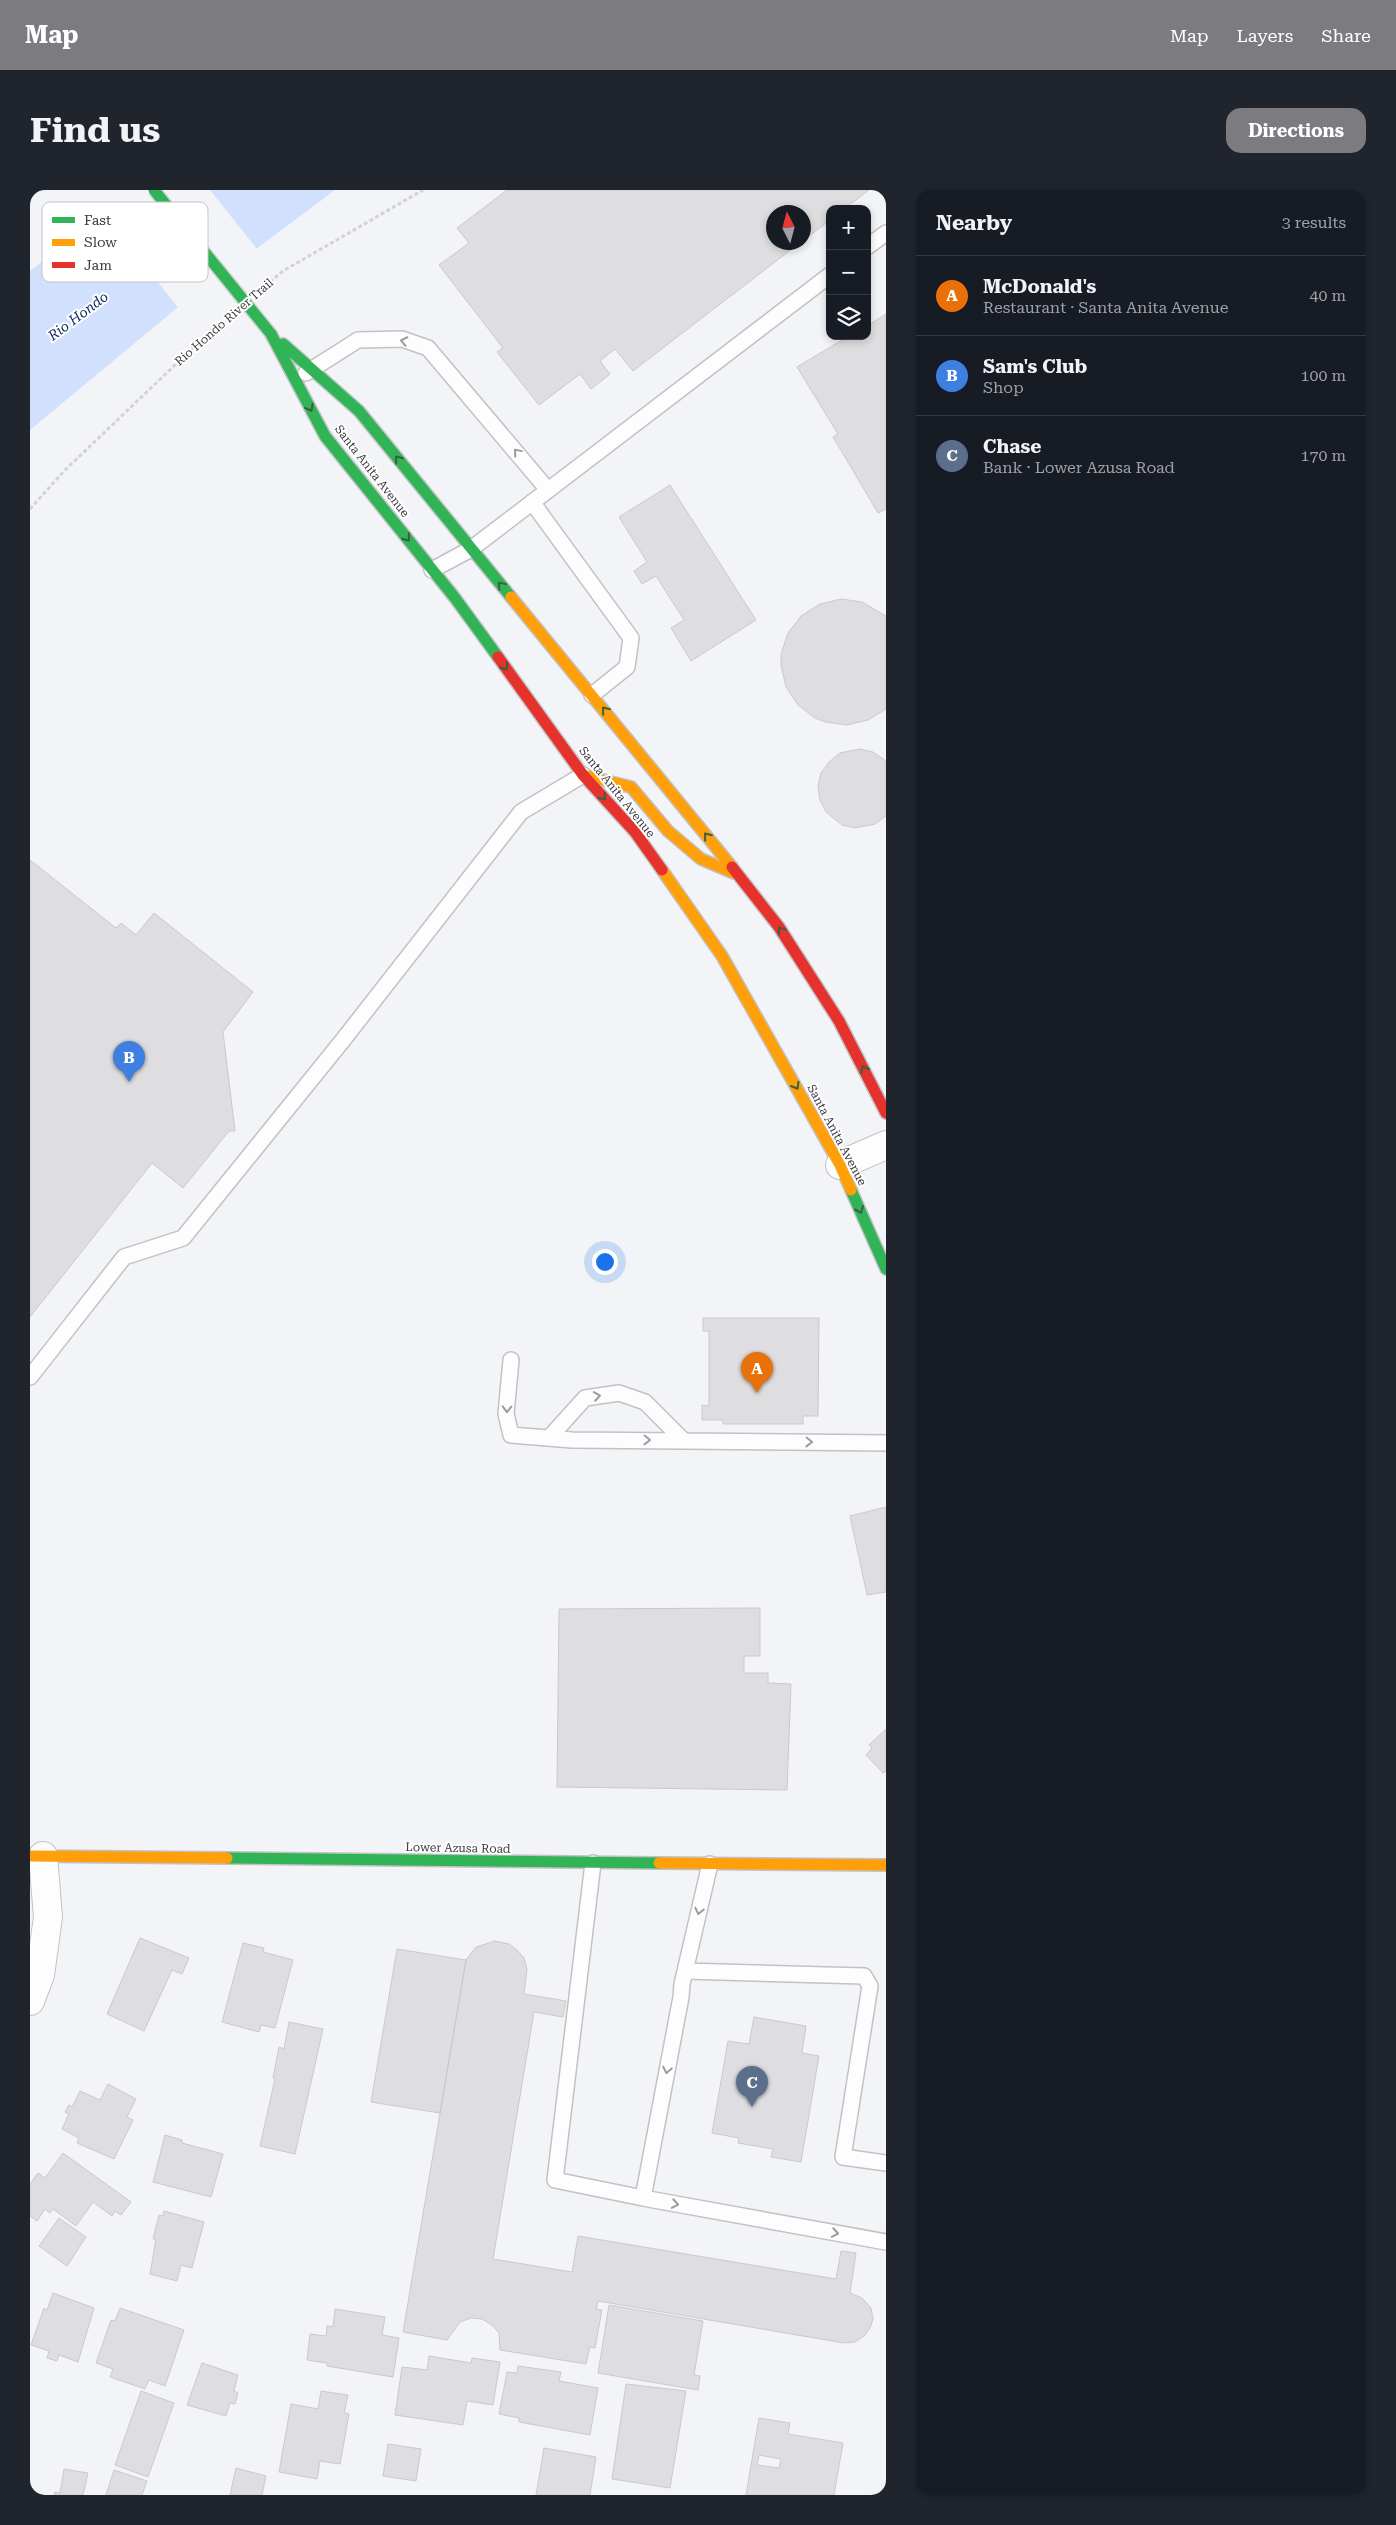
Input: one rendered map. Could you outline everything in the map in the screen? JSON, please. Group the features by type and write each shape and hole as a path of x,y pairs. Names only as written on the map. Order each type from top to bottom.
{"main road":[{"name":"Santa Anita Avenue","path":"154,190 164,202"},
{"name":"Santa Anita Avenue","path":"208,256 271,334 359,411 738,874 779,927 839,1022 886,1113"},
{"name":"Santa Anita Avenue","path":"271,334 325,436 432,570 583,775 634,832 722,956 840,1165 886,1269"},
{"path":"583,775 631,788 668,831 701,858 738,874"},
{"name":"Lower Azusa Road","path":"37,1856 886,1866"}],"street":[{"path":"840,1165 886,1145"},
{"path":"30,2001 40,1975 48,1917 37,1856"}],"lane":[{"path":"871,244 886,233"},
{"path":"432,570 471,549 826,278"},
{"path":"294,378 312,370 358,340 402,339 428,348 548,490"},
{"path":"532,502 631,638 627,667 592,695"},
{"path":"30,1376 124,1257 183,1238 521,812 583,775"},
{"path":"511,1360 506,1414 511,1435 549,1438 684,1441 886,1443"},
{"path":"549,1438 584,1398 619,1393 646,1402 684,1441"},
{"path":"593,1863 555,2180 642,2198 886,2242"},
{"path":"642,2198 685,1971 710,1864"},
{"path":"685,1971 864,1976 870,1986 843,2157 886,2163"}],"path":[{"name":"Rio Hondo River Trail","path":"268,283 283,271 423,190"},
{"name":"Rio Hondo River Trail","path":"30,509 72,464 226,317"}],"water":[{"name":"Rio Hondo","path":"134,190 335,190 177,308 30,430 30,271 42,262 42,282 208,282 208,202 119,202"}],"pier":[{"path":"130,190 210,190 257,249 179,309 158,282 208,282 208,202 115,202"}],"building":[{"path":"507,190 869,190 849,205 826,205 826,223 811,235 811,205 766,205 766,250 791,250 633,371 615,349 600,361 610,374 591,389 580,374 539,405 497,352 503,348 439,265 469,243 457,228"},
{"path":"886,314 886,509 878,513 833,437 838,434 797,367 842,340 871,340 871,323"},
{"path":"670,485 756,620 691,661 671,628 684,620 656,576 642,584 634,571 647,562 619,517"},
{"path":"841,599 862,602 886,616 886,709 868,720 847,725 825,722 815,718 798,705 786,687 781,665 781,654 788,633 801,616 820,604"},
{"path":"860,749 873,752 886,761 886,816 875,824 855,828 842,825 826,812 820,800 818,786 821,773 829,762 840,753"},
{"path":"30,860 116,928 121,923 136,935 154,913 253,992 223,1032 235,1131 229,1131 183,1188 152,1163 30,1317"},
{"path":"703,1318 819,1318 818,1416 803,1416 803,1424 723,1424 723,1420 702,1420 702,1405 709,1406 709,1331 703,1331"},
{"path":"886,1507 886,1592 867,1595 850,1516"},
{"path":"760,1608 760,1656 744,1656 744,1673 768,1673 768,1683 791,1684 787,1790 557,1787 559,1609"},
{"path":"886,1729 886,1771 883,1773 866,1755 872,1748 869,1745"},
{"path":"140,1938 189,1958 182,1974 172,1970 144,2031 107,2014"},
{"path":"495,1941 509,1944 524,1958 527,1969 524,1994 566,2001 563,2017 534,2012 493,2259 572,2272 578,2236 836,2279 841,2251 856,2253 850,2293 862,2298 871,2308 873,2319 870,2328 864,2336 855,2342 844,2343 598,2301 596,2309 602,2310 595,2348 590,2347 586,2364 500,2350 499,2333 492,2325 482,2319 471,2318 460,2322 447,2340 403,2332 466,1960 476,1947"},
{"path":"243,1943 264,1948 263,1952 293,1960 275,2028 261,2025 259,2032 222,2022"},
{"path":"397,1949 466,1960 440,2113 371,2102"},
{"path":"754,2017 806,2026 802,2053 819,2056 801,2162 771,2157 773,2149 738,2143 739,2138 712,2133 728,2041 749,2044"},
{"path":"289,2022 323,2029 295,2154 260,2146 275,2079 273,2078 279,2047 284,2049"},
{"path":"108,2084 136,2099 127,2117 133,2120 114,2159 77,2143 79,2138 62,2129 69,2114 65,2112 69,2105 72,2107 80,2091 100,2100"},
{"path":"165,2135 182,2140 182,2143 223,2154 211,2197 153,2182"},
{"path":"63,2153 131,2202 121,2215 115,2211 112,2216 93,2202 76,2226 53,2209 50,2213 45,2209 37,2221 30,2216 30,2184 38,2173 45,2178"},
{"path":"164,2211 204,2222 192,2268 181,2265 177,2281 150,2274 156,2239 153,2239 159,2215 163,2216"},
{"path":"59,2218 86,2237 67,2266 39,2246"},
{"path":"53,2293 94,2308 78,2362 59,2355 57,2361 47,2358 49,2351 31,2345 44,2308 47,2310"},
{"path":"609,2305 703,2321 694,2375 700,2376 698,2390 598,2373"},
{"path":"120,2308 184,2330 165,2386 149,2380 145,2389 110,2377 113,2369 96,2363 111,2320 115,2321"},
{"path":"335,2309 385,2317 382,2335 399,2338 393,2377 327,2366 327,2363 307,2360 310,2334 326,2336 327,2326 333,2327"},
{"path":"429,2356 471,2363 472,2358 500,2362 493,2405 467,2401 463,2425 395,2415 402,2367 427,2370"},
{"path":"202,2363 238,2375 234,2391 238,2393 235,2404 230,2403 226,2416 187,2405"},
{"path":"518,2366 561,2372 559,2381 598,2388 590,2435 519,2422 519,2418 499,2414 507,2372 517,2373"},
{"path":"626,2384 686,2391 670,2488 612,2479"},
{"path":"141,2391 174,2403 148,2477 115,2465"},
{"path":"321,2391 348,2395 344,2413 349,2414 340,2464 320,2461 317,2479 279,2472 291,2404 318,2409"},
{"path":"759,2418 790,2423 788,2434 843,2443 834,2495 746,2495","holes":["759,2455 781,2459 779,2468 757,2465"]},
{"path":"388,2444 421,2449 416,2481 383,2476"},
{"path":"544,2448 596,2457 590,2495 536,2495"},
{"path":"236,2468 266,2476 262,2495 230,2495"},
{"path":"64,2469 88,2473 83,2495 54,2495 55,2492 60,2493"},
{"path":"114,2470 147,2481 142,2495 106,2495"}],"traffic: fast":[{"path":"154,190 164,202"},
{"path":"208,256 271,334"},
{"path":"271,334 325,436 455,598 498,657"},
{"path":"283,344 359,411 511,597"},
{"path":"851,1190 886,1269"},
{"path":"227,1858 659,1863"}],"traffic: slow":[{"path":"511,597 732,867"},
{"path":"583,775 631,787 668,831 701,859 734,873"},
{"path":"662,870 722,956 840,1165 851,1190"},
{"path":"30,1856 227,1858"},
{"path":"659,1863 886,1865"}],"traffic: jam":[{"path":"498,657 583,775 635,832 662,870"},
{"path":"732,867 779,927 839,1021 886,1113"}],"place":[{"name":"Sam's Club","path":"129,1082"},
{"name":"McDonald's","path":"757,1393"},
{"name":"Chase","path":"752,2107"}]}
